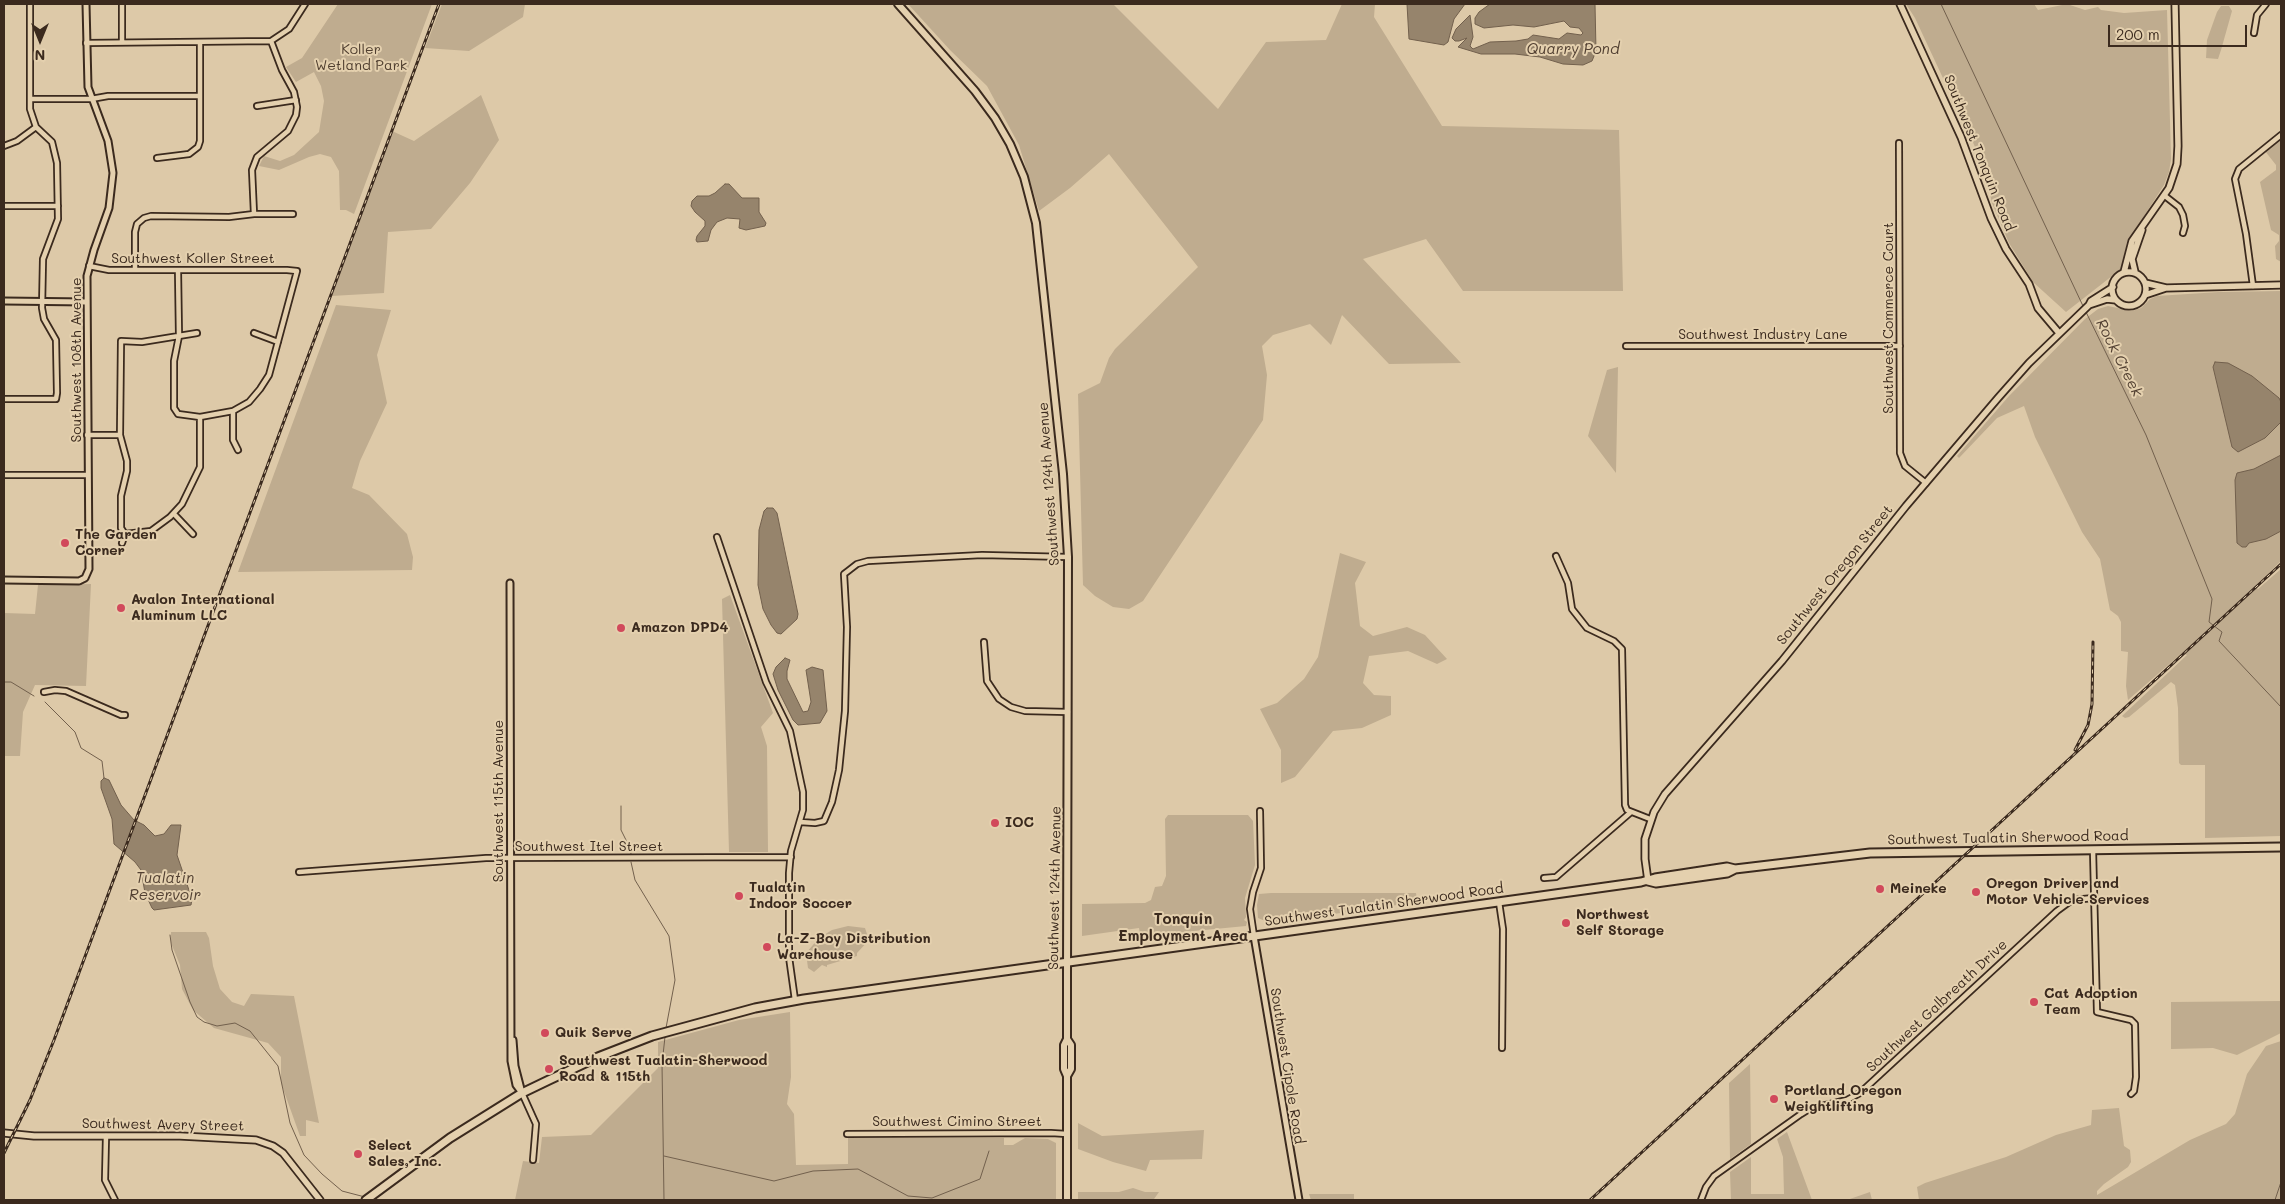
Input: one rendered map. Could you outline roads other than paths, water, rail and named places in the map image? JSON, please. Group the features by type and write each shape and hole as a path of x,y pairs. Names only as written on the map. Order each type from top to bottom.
{"highway":[{"name":"Southwest Tualatin Sherwood Road","path":"366,1200 450,1138 522,1093 598,1057 652,1036 718,1017 795,1000 1648,881 1655,878 1727,867 1735,869 1870,853 2281,847"}],"main road":[{"name":"Southwest 124th Avenue","path":"898,4 992,113 1010,144 1028,191 1036,223 1060,441 1068,556 1067,1039 1064,1045 1064,1069 1067,1076 1067,1200"},
{"name":"Southwest Tonquin Road","path":"1900,4 1961,137 1990,218 2006,249 2029,284 2038,308 2059,333"},
{"path":"2136,272 2124,272 2129,249 2137,232 2142,230 2165,196 2173,180 2178,156 2175,4"},
{"path":"2142,230 2142,236 2132,259 2136,272 2145,283 2166,288 2281,285"},
{"name":"Southwest Oregon Street","path":"1648,881 1644,851 1650,820 1665,794 1787,655 1926,483 1998,398 2091,301 2113,287 2114,280 2124,272"},
{"path":"2145,283 2145,295"},
{"path":"2113,287 2116,300"},
{"path":"2089,305 2107,299 2116,300 2129,306 2137,304 2145,295 2166,288"},
{"name":"Southwest Avery Street","path":"4,1132 19,1131 40,1135 180,1136 262,1142 283,1154 320,1200"}],"street":[{"path":"4,399 56,399 56,340 44,319 42,302 43,259 56,228 58,206 56,151 47,136 36,127 31,115 30,4"},
{"name":"Southwest 108th Avenue","path":"4,580 79,581 88,575 90,566 87,435 87,302 89,266 109,208 113,184 109,147 91,99 86,76 86,4"},
{"path":"122,4 122,42"},
{"path":"86,42 271,41 289,29 305,4"},
{"path":"2254,33 2257,15 2266,4"},
{"path":"254,214 252,170 257,157 288,131 296,116 294,92 282,70 271,41"},
{"path":"157,158 182,157 192,153 198,147 201,134 200,42"},
{"path":"30,99 91,99 108,96 200,96"},
{"path":"257,106 296,100"},
{"path":"4,146 16,141 36,127"},
{"path":"2253,286 2246,234 2235,179 2239,169 2281,135"},
{"name":"Southwest Commerce Court","path":"1899,143 1900,453 1906,466 1926,483"},
{"path":"2165,196 2179,207 2183,215 2185,226 2183,233"},
{"path":"4,206 58,206"},
{"path":"135,270 135,232 137,224 144,218 151,216 229,217 254,214 293,214"},
{"name":"Southwest Koller Street","path":"89,266 108,270 297,271 278,342"},
{"path":"178,270 179,336 174,361 174,408 178,414 200,417 233,411 249,402 269,375 278,342 254,333"},
{"path":"4,301 87,302"},
{"path":"126,534 121,528 121,496 127,471 127,461 120,435 121,341 142,342 197,333"},
{"name":"Southwest Industry Lane","path":"1626,346 1900,346"},
{"path":"233,411 233,440 238,450"},
{"path":"126,534 151,531 174,514 182,504 200,467 200,417"},
{"path":"87,435 120,435"},
{"path":"4,476 88,475"},
{"path":"174,514 193,534"},
{"path":"122,543 126,534"},
{"path":"718,537 766,682 790,731 795,746 803,792 803,810 791,858 789,958 795,1000"},
{"path":"800,822 815,823 824,821 832,802 839,770 845,711 847,637 844,574 857,564 874,561 982,555 1068,556"},
{"path":"1556,556 1568,583 1572,609 1587,628 1614,641 1622,649 1625,805 1627,810 1650,820"},
{"name":"Southwest 115th Avenue","path":"510,583 512,1072 516,1085 522,1093 536,1124 532,1160"},
{"path":"984,642 987,681 999,699 1011,707 1025,711 1068,712"},
{"path":"44,692 66,691 121,716 125,715"},
{"path":"1254,936 1251,904 1261,868 1260,810"},
{"path":"1544,878 1556,877 1631,812"},
{"path":"2093,850 2097,1012 2131,1020 2135,1024 2136,1077 2134,1090 2131,1094"},
{"name":"Southwest Itel Street","path":"299,872 510,858 791,858"},
{"name":"Southwest Galbreath Drive","path":"1701,1200 1706,1187 1714,1176 1801,1114 1809,1109 1847,1100 1860,1093 2057,911 2072,900 2094,898"},
{"path":"1499,902 1503,930 1502,1048"},
{"name":"Southwest Cipole Road","path":"1254,936 1299,1200"},
{"name":"Southwest Cimino Street","path":"847,1134 1067,1134"},
{"path":"106,1136 105,1180 115,1200"}],"water":[{"path":"1407,4 1465,4 1454,19 1448,42 1444,45 1409,39"},
{"name":"Quarry Pond","path":"1490,4 1595,4 1596,51 1592,61 1583,65 1563,64 1540,57 1515,54 1481,54 1458,47 1467,38 1455,41 1452,38 1456,29 1470,15 1473,37 1470,46 1473,49 1490,42 1516,41 1528,39 1533,35 1559,39 1567,33 1581,35 1583,33 1579,28 1570,27 1564,21 1534,27 1513,25 1484,28 1475,24 1475,18 1479,12"},
{"path":"725,184 729,184 742,198 759,198 759,212 766,223 765,226 746,230 739,228 740,219 727,218 717,222 711,230 708,241 697,242 697,236 705,226 705,221 691,206 692,201 697,196 709,196 715,193"},
{"path":"2215,362 2228,363 2252,376 2279,398 2281,402 2281,422 2265,438 2238,452 2232,447 2213,367"},
{"path":"2281,455 2281,531 2266,539 2249,543 2246,547 2242,547 2237,543 2235,480 2237,473 2254,469"},
{"path":"767,508 773,508 777,513 798,614 797,619 781,634 777,633 771,625 763,609 758,585 759,530 764,511"},
{"path":"785,658 790,660 787,679 803,712 808,711 811,702 806,670 812,667 823,670 827,711 820,723 798,725 793,720 778,690 773,674 776,667"},
{"name":"Tualatin Reservoir","path":"104,778 109,780 121,805 134,820 144,825 155,836 164,834 171,825 181,825 177,855 192,899 191,905 154,910 152,908 145,893 141,870 135,862 114,844 112,819 101,788 101,781"}],"waterway":[{"name":"Rock Creek","path":"1941,4 2083,306"},
{"name":"Rock Creek","path":"2086,312 2146,435 2212,599 2209,622 2222,632 2219,641 2281,707"},
{"path":"4,682 11,682 34,696"},
{"path":"45,702 75,732 81,748 102,761 104,778"},
{"path":"621,806 621,830 631,854"},
{"path":"631,862 635,880 669,936 675,980 666,1028"},
{"path":"170,935 172,950 197,1017 204,1022 217,1026 235,1023 250,1031 278,1066 290,1123 304,1155 342,1191 365,1197"},
{"path":"664,1200 662,1064 665,1037"},
{"path":"664,1156 774,1181 813,1171 858,1169 908,1196 932,1198 980,1179 989,1151"},
{"name":"Rock Creek","path":"2275,1200 2281,1182"},
{"path":"374,1199 379,1200"}],"railway":[{"path":"4,1153 30,1100 54,1040 439,4"},
{"path":"1590,1200 2281,564"},
{"path":"2075,750 2088,725 2092,704 2093,642"}],"place":[{"name":"The Garden Corner","path":"65,543"},
{"name":"Avalon International Aluminum LLC","path":"121,608"},
{"name":"Amazon DPD4","path":"621,628"},
{"name":"IOC","path":"995,823"},
{"name":"Meineke","path":"1880,889"},
{"name":"Oregon Driver and Motor Vehicle Services","path":"1976,892"},
{"name":"Tualatin Indoor Soccer","path":"739,896"},
{"name":"Northwest Self Storage","path":"1566,923"},
{"name":"La-Z-Boy Distribution Warehouse","path":"767,947"},
{"name":"Cat Adoption Team","path":"2034,1002"},
{"name":"Quik Serve","path":"545,1033"},
{"name":"Southwest Tualatin-Sherwood Road & 115th","path":"549,1069"},
{"name":"Portland Oregon Weightlifting","path":"1774,1099"},
{"name":"Select Sales, Inc.","path":"358,1154"}],"district":[{"name":"Tonquin Employment Area","path":"1183,928"}],"park label":[{"name":"Koller Wetland Park","path":"361,58"}]}
